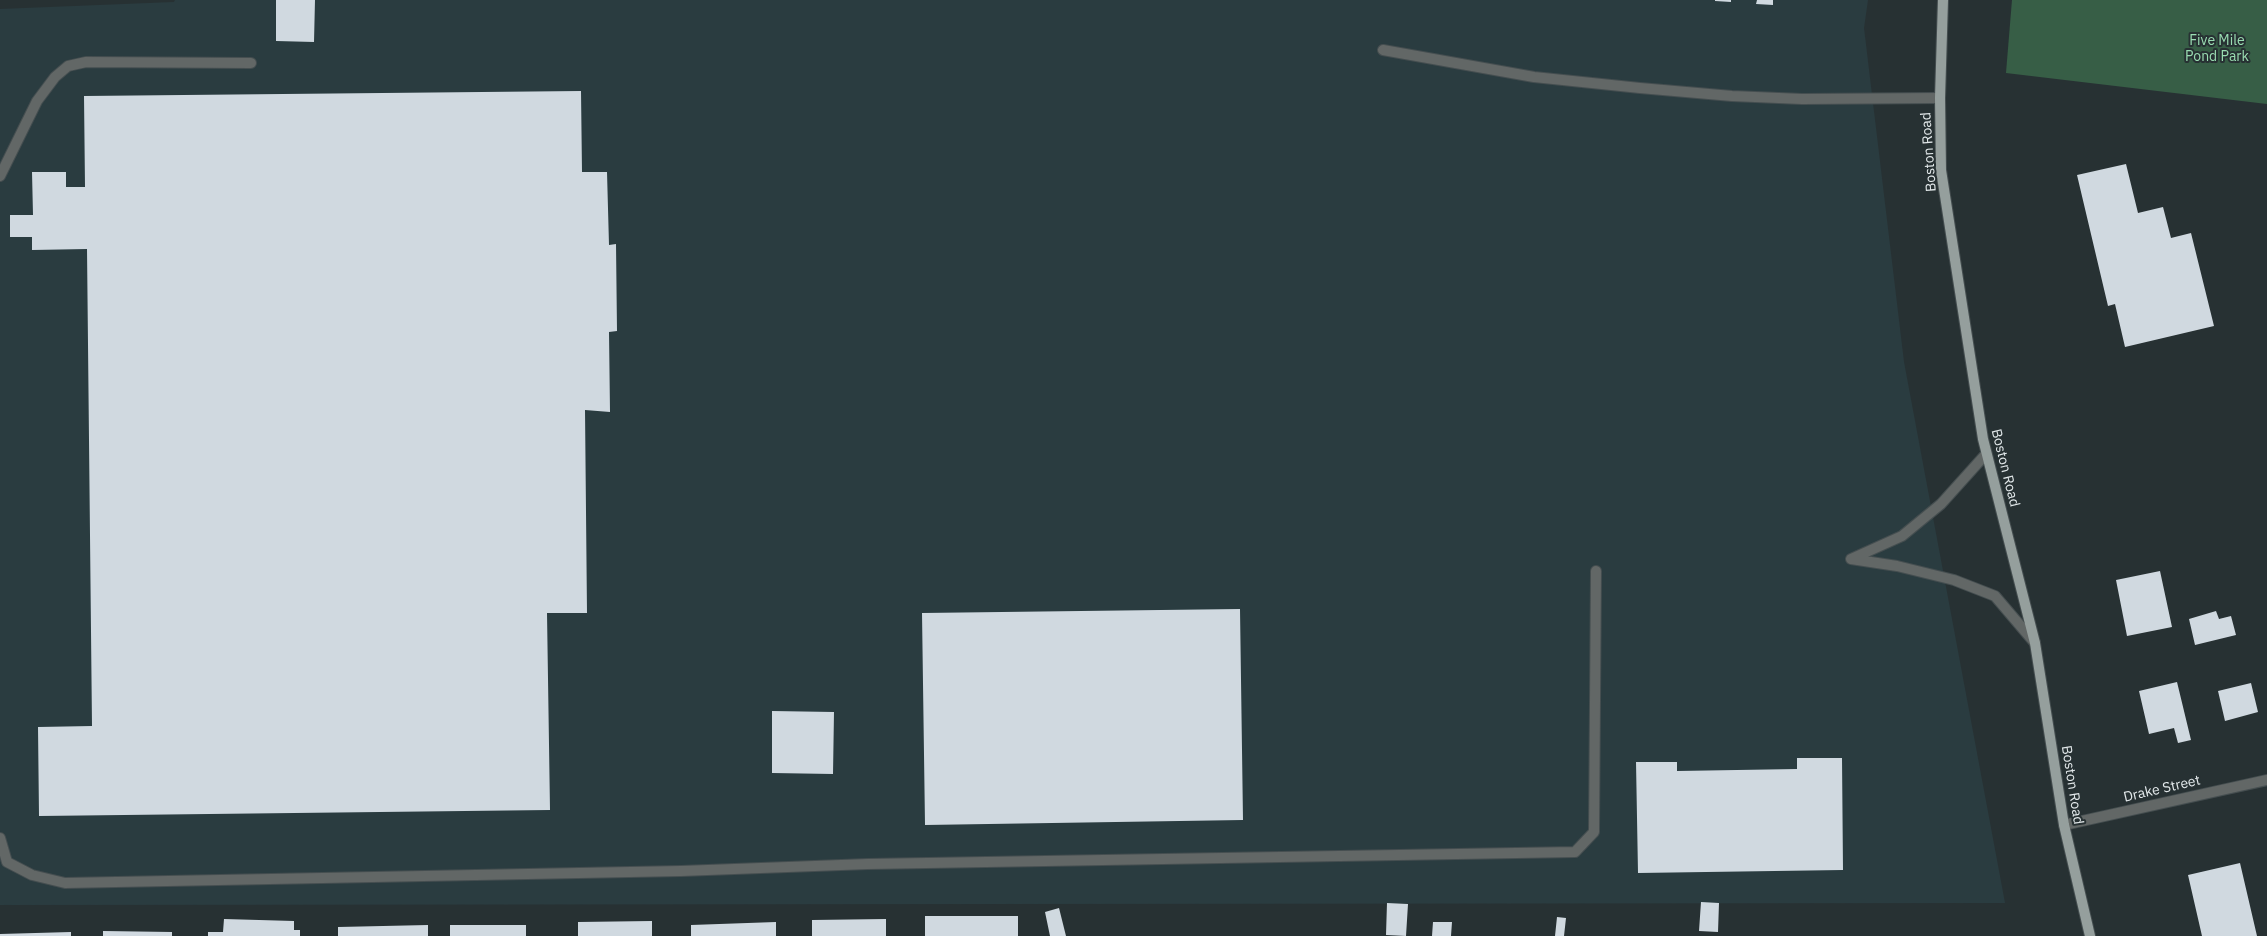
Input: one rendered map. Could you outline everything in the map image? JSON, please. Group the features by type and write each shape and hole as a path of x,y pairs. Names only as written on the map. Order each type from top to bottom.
{"main road":[{"name":"Boston Road","path":"1943,0 1940,98 1941,170 1986,454 2035,643 2064,825 2090,936"}],"street":[{"path":"1384,50 1534,77 1648,89 1732,96 1802,98 1940,98"},
{"path":"0,176 37,101 55,77 68,66 86,62 251,63"},
{"path":"1986,454 1942,504 1902,536 1851,559 1897,566 1954,580 1995,596 2035,643"},
{"path":"0,838 7,862 32,875 65,883 665,871 868,864 1575,852 1594,832 1596,571"},
{"name":"Drake Street","path":"2064,825 2267,780"}],"shaded area":[{"path":"175,0 1868,0 1864,28 1904,362 2005,903 0,905 0,9 174,2"}],"green space":[{"name":"Five Mile Pond Park","path":"2012,0 2267,0 2267,104 2006,73"}],"building":[{"path":"276,0 315,0 314,42 276,41"},
{"path":"1731,0 1731,2 1715,1"},
{"path":"1757,0 1773,0 1773,5 1756,4"},
{"path":"581,91 582,172 607,172 609,245 616,244 617,331 609,332 610,412 585,410 587,613 547,613 550,810 39,816 38,727 92,726 87,249 32,250 32,237 10,237 10,215 33,215 32,172 66,172 66,187 85,187 84,96"},
{"path":"2126,164 2138,213 2163,207 2171,238 2191,233 2214,326 2125,347 2115,304 2108,306 2077,175"},
{"path":"2160,571 2172,627 2127,636 2116,580"},
{"path":"1240,609 1243,820 925,825 922,613"},
{"path":"2216,611 2219,619 2231,616 2236,635 2195,645 2189,619"},
{"path":"2177,682 2191,740 2178,743 2174,728 2149,734 2139,691"},
{"path":"2251,683 2258,712 2225,721 2218,691"},
{"path":"772,711 834,712 833,774 772,773"},
{"path":"1797,758 1842,758 1843,870 1638,873 1636,762 1677,762 1677,771 1797,769"},
{"path":"2240,863 2257,936 2202,936 2188,875"},
{"path":"1701,902 1719,903 1718,932 1699,931"},
{"path":"1387,903 1408,904 1406,936 1386,935"},
{"path":"1059,908 1066,936 1050,936 1045,912"},
{"path":"925,916 1018,916 1018,936 925,936"},
{"path":"1557,917 1566,918 1564,936 1555,936"},
{"path":"224,919 294,921 294,930 300,930 300,936 208,936 208,932 223,932"},
{"path":"886,919 886,936 812,936 812,920"},
{"path":"652,921 652,936 578,936 578,922"},
{"path":"776,922 776,936 691,936 691,925"},
{"path":"1433,922 1452,922 1451,936 1432,936"},
{"path":"428,925 428,936 338,936 338,927"},
{"path":"450,925 526,925 526,936 450,936"},
{"path":"103,931 172,932 172,936 103,936"},
{"path":"71,932 71,936 0,936 0,934"}]}
